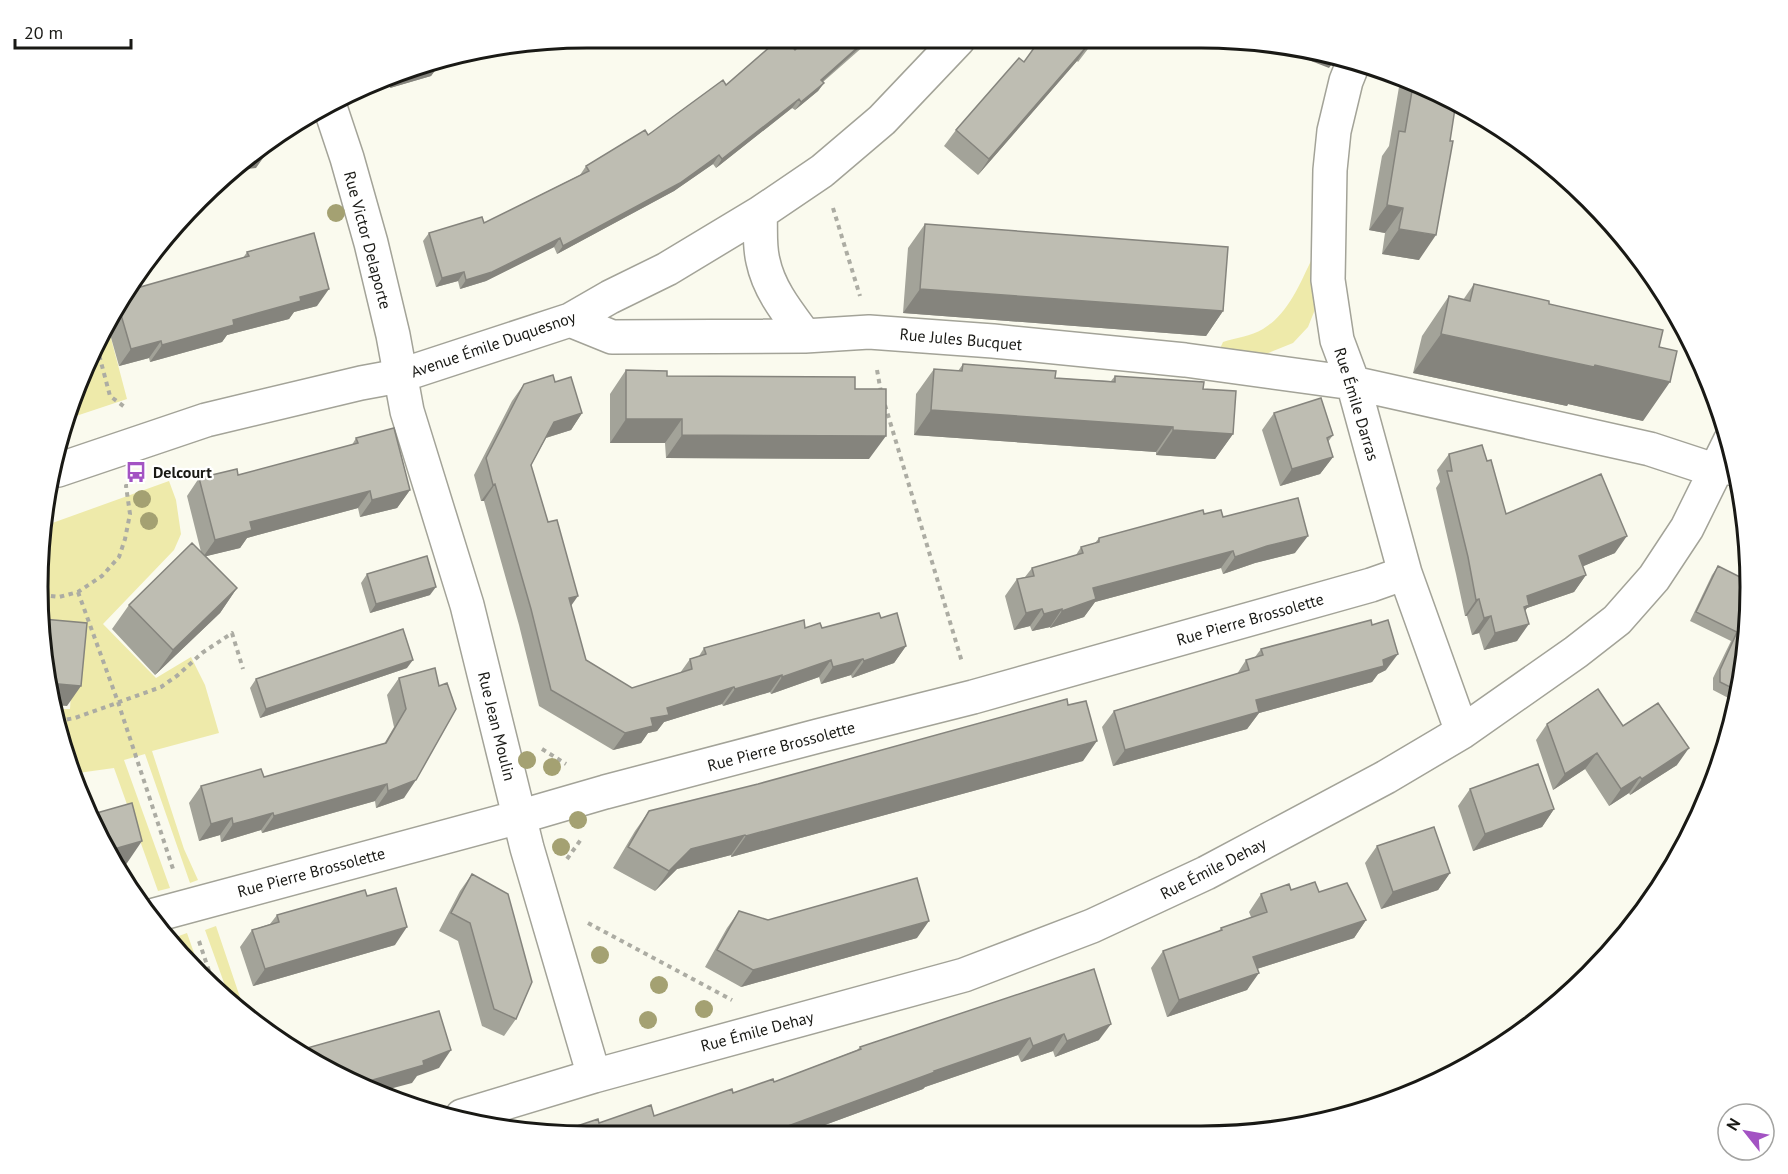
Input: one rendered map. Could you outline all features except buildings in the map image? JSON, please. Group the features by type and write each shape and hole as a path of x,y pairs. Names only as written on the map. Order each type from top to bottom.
{"street":[{"name":"Avenue Émile Duquesnoy","path":"61,469 206,420 399,376 570,320 667,269 760,213 822,171 882,120 950,48"},
{"name":"Rue Émile Darras","path":"1351,69 1334,131 1330,170 1328,280 1337,340 1353,383 1405,573 1462,732"},
{"name":"Rue Victor Delaporte","path":"332,112 370,243 393,335 399,376"},
{"path":"760,213 762,260 770,285 805,336"},
{"name":"Rue Jules Bucquet","path":"570,320 612,337 805,336 869,332 993,341 1174,359 1353,383 1650,449 1727,474"},
{"name":"Rue Jean Moulin","path":"399,376 407,411 467,605 519,817 594,1076"},
{"name":"Rue Émile Dehay","path":"471,1113 594,1076 964,975 1092,926 1216,868 1386,777 1462,732 1576,652 1617,620 1654,578 1727,474"},
{"name":"Rue Pierre Brossolette","path":"158,914 596,795 973,697 1405,573"}],"path":[{"path":"822,171 869,332 881,393"},
{"path":"100,358 110,396 126,408 151,402 160,435"},
{"path":"885,404 973,697"},
{"path":"48,596 59,597 78,592 102,576 119,556 130,514 126,486 137,483"},
{"path":"78,592 118,702 209,971"},
{"path":"64,720 161,687 202,653 232,633 243,669"},
{"path":"84,635 94,636"},
{"path":"498,725 593,780 598,815 554,878 544,899 747,1008 761,1030"}],"shaded area":[{"path":"1315,253 1316,307 1308,327 1293,343 1266,354 1218,353 1223,342 1263,329 1281,314 1294,295"},
{"path":"110,336 127,399 76,416 89,381"},
{"path":"169,481 176,500 181,534 174,550 103,624 156,678 191,657 205,685 219,733 152,751 184,849 198,880 190,883 145,754 124,760 170,888 158,891 114,768 82,773 62,709 70,709 75,629 49,626 48,587 52,523"},
{"path":"216,926 241,999 225,986 205,930"},
{"path":"187,933 195,956 182,942 177,937"}],"place":[{"name":"Delcourt","path":"136,472"}]}
